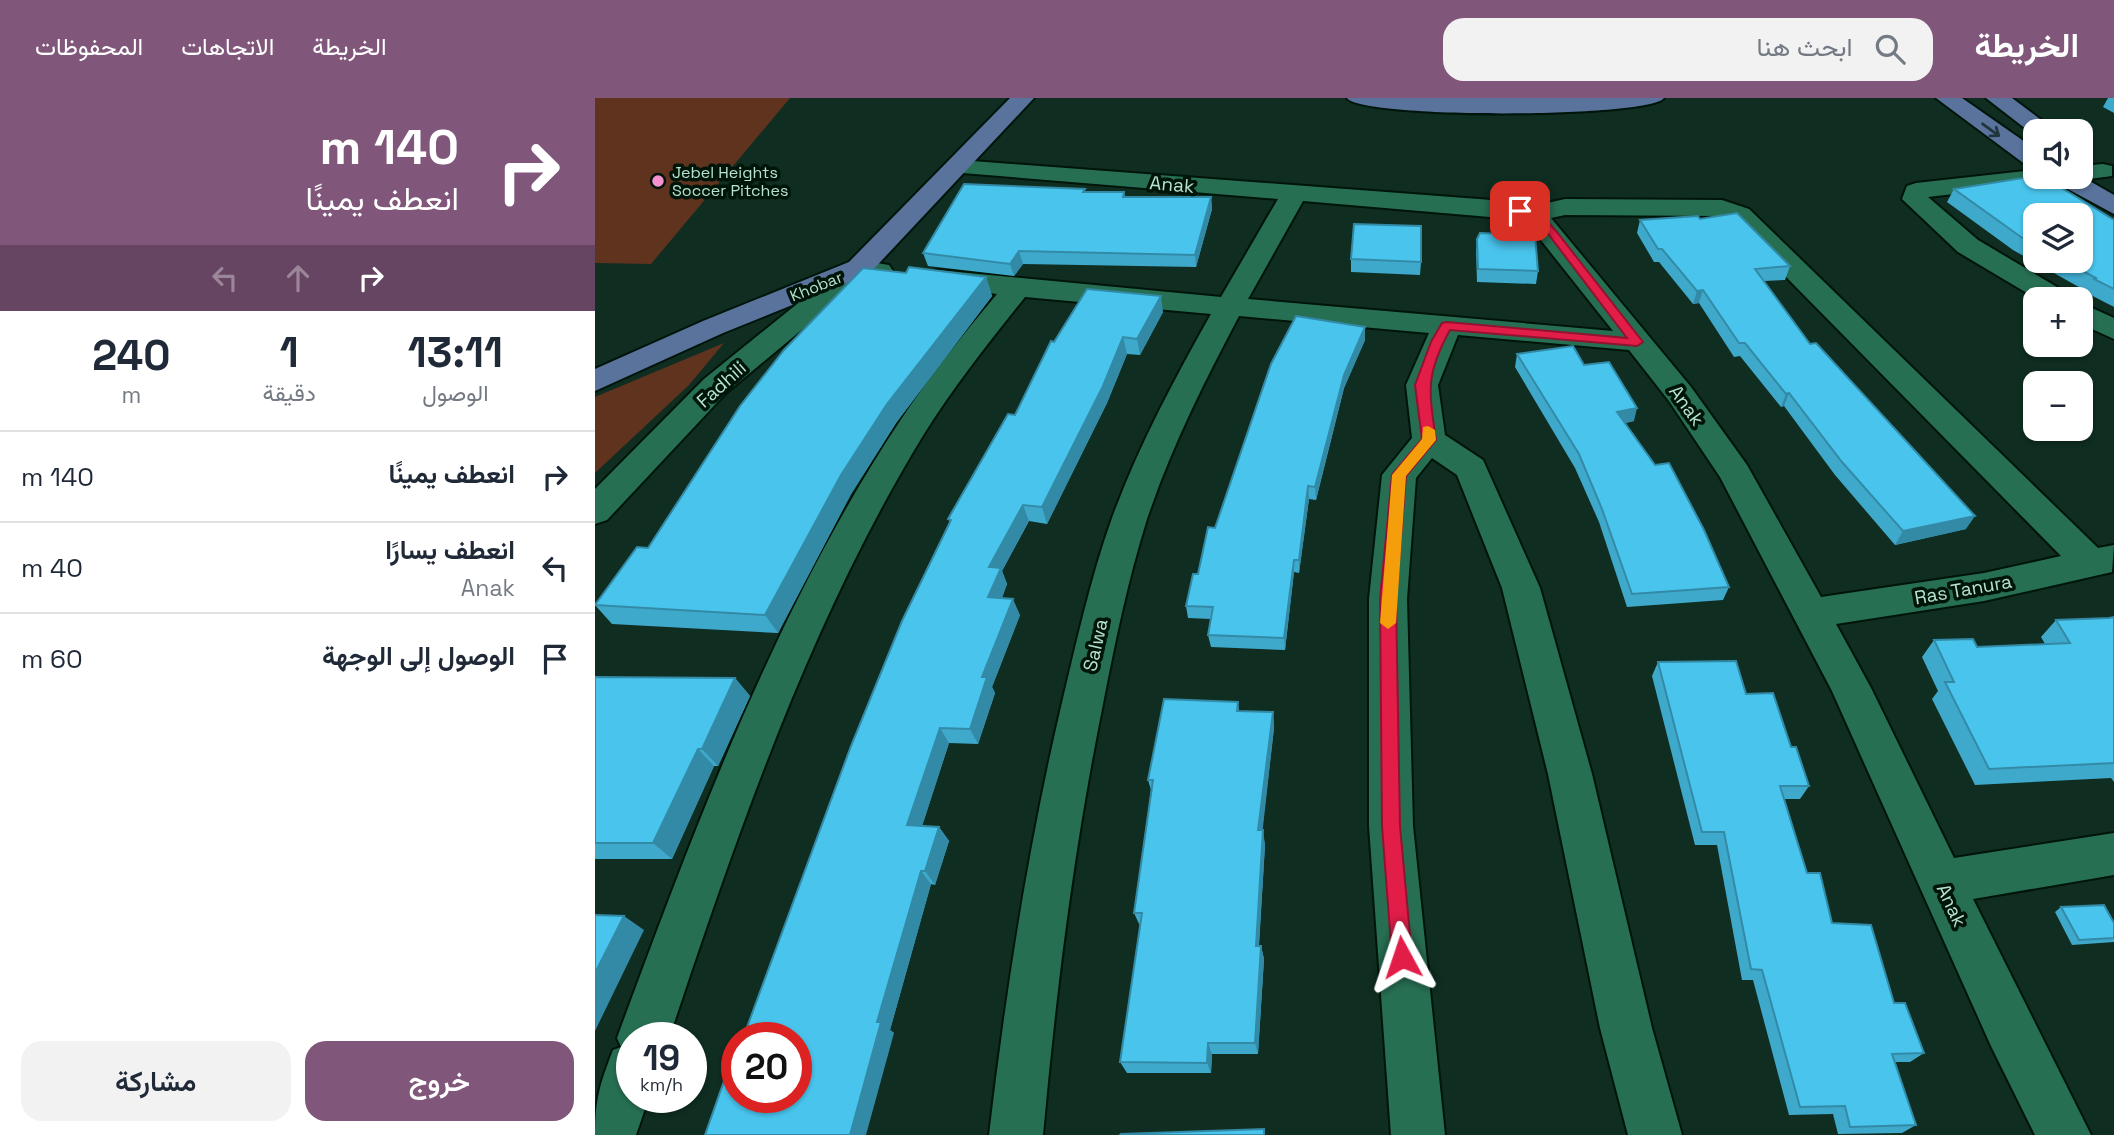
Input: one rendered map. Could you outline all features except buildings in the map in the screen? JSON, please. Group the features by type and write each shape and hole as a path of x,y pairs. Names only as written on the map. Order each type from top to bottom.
{"main road":[{"name":"Khobar","path":"595,381 713,327 859,268 1023,98"},
{"path":"1357,98 1427,107 1599,104 1653,98"},
{"path":"1947,98 2023,152"},
{"path":"1997,98 2027,119"},
{"path":"2085,189 2114,206"}],"street":[{"name":"Anak","path":"959,167 1534,214 1680,394 1735,473 1851,688 2009,1028 2064,1135"},
{"path":"2023,179 1916,191 1915,200 1968,247 2036,287"},
{"name":"Salwa","path":"1016,1135 1029,1005 1064,789 1102,615 1130,519 1191,374 1294,194"},
{"path":"1534,214 1565,207 1670,207 1722,208 1739,215 2103,560"},
{"path":"859,268 1017,288 1637,342"},
{"name":"Fadhili","path":"595,511 715,386 859,268"},
{"path":"649,1022 730,801 824,590 896,453 977,338 1017,288"},
{"path":"2093,319 2114,330"},
{"path":"1418,1135 1391,826 1388,599 1399,475 1429,440 1422,385 1447,326"},
{"path":"1429,440 1471,468 1521,588 1570,774 1626,1028 1655,1135"},
{"name":"Ras Tanura","path":"1811,613 1984,587 2103,560"},
{"path":"1941,881 2114,854"},
{"path":"608,1135 616,1113"}],"shaded area":[{"name":"Jebel Heights Soccer Pitches","path":"595,98 790,98 651,264 595,263"},
{"path":"724,343 689,385 595,473 595,397"}],"slow traffic":[{"path":"1388,623 1399,475 1429,440 1428,430"}],"place":[{"name":"Jebel Heights Soccer Pitches","path":"658,181"}],"route":[{"path":"1402,957 1391,826 1388,599 1399,475 1429,440 1422,385 1437,342 1447,326 1637,342 1553,233 1534,214 1520,211"}]}
